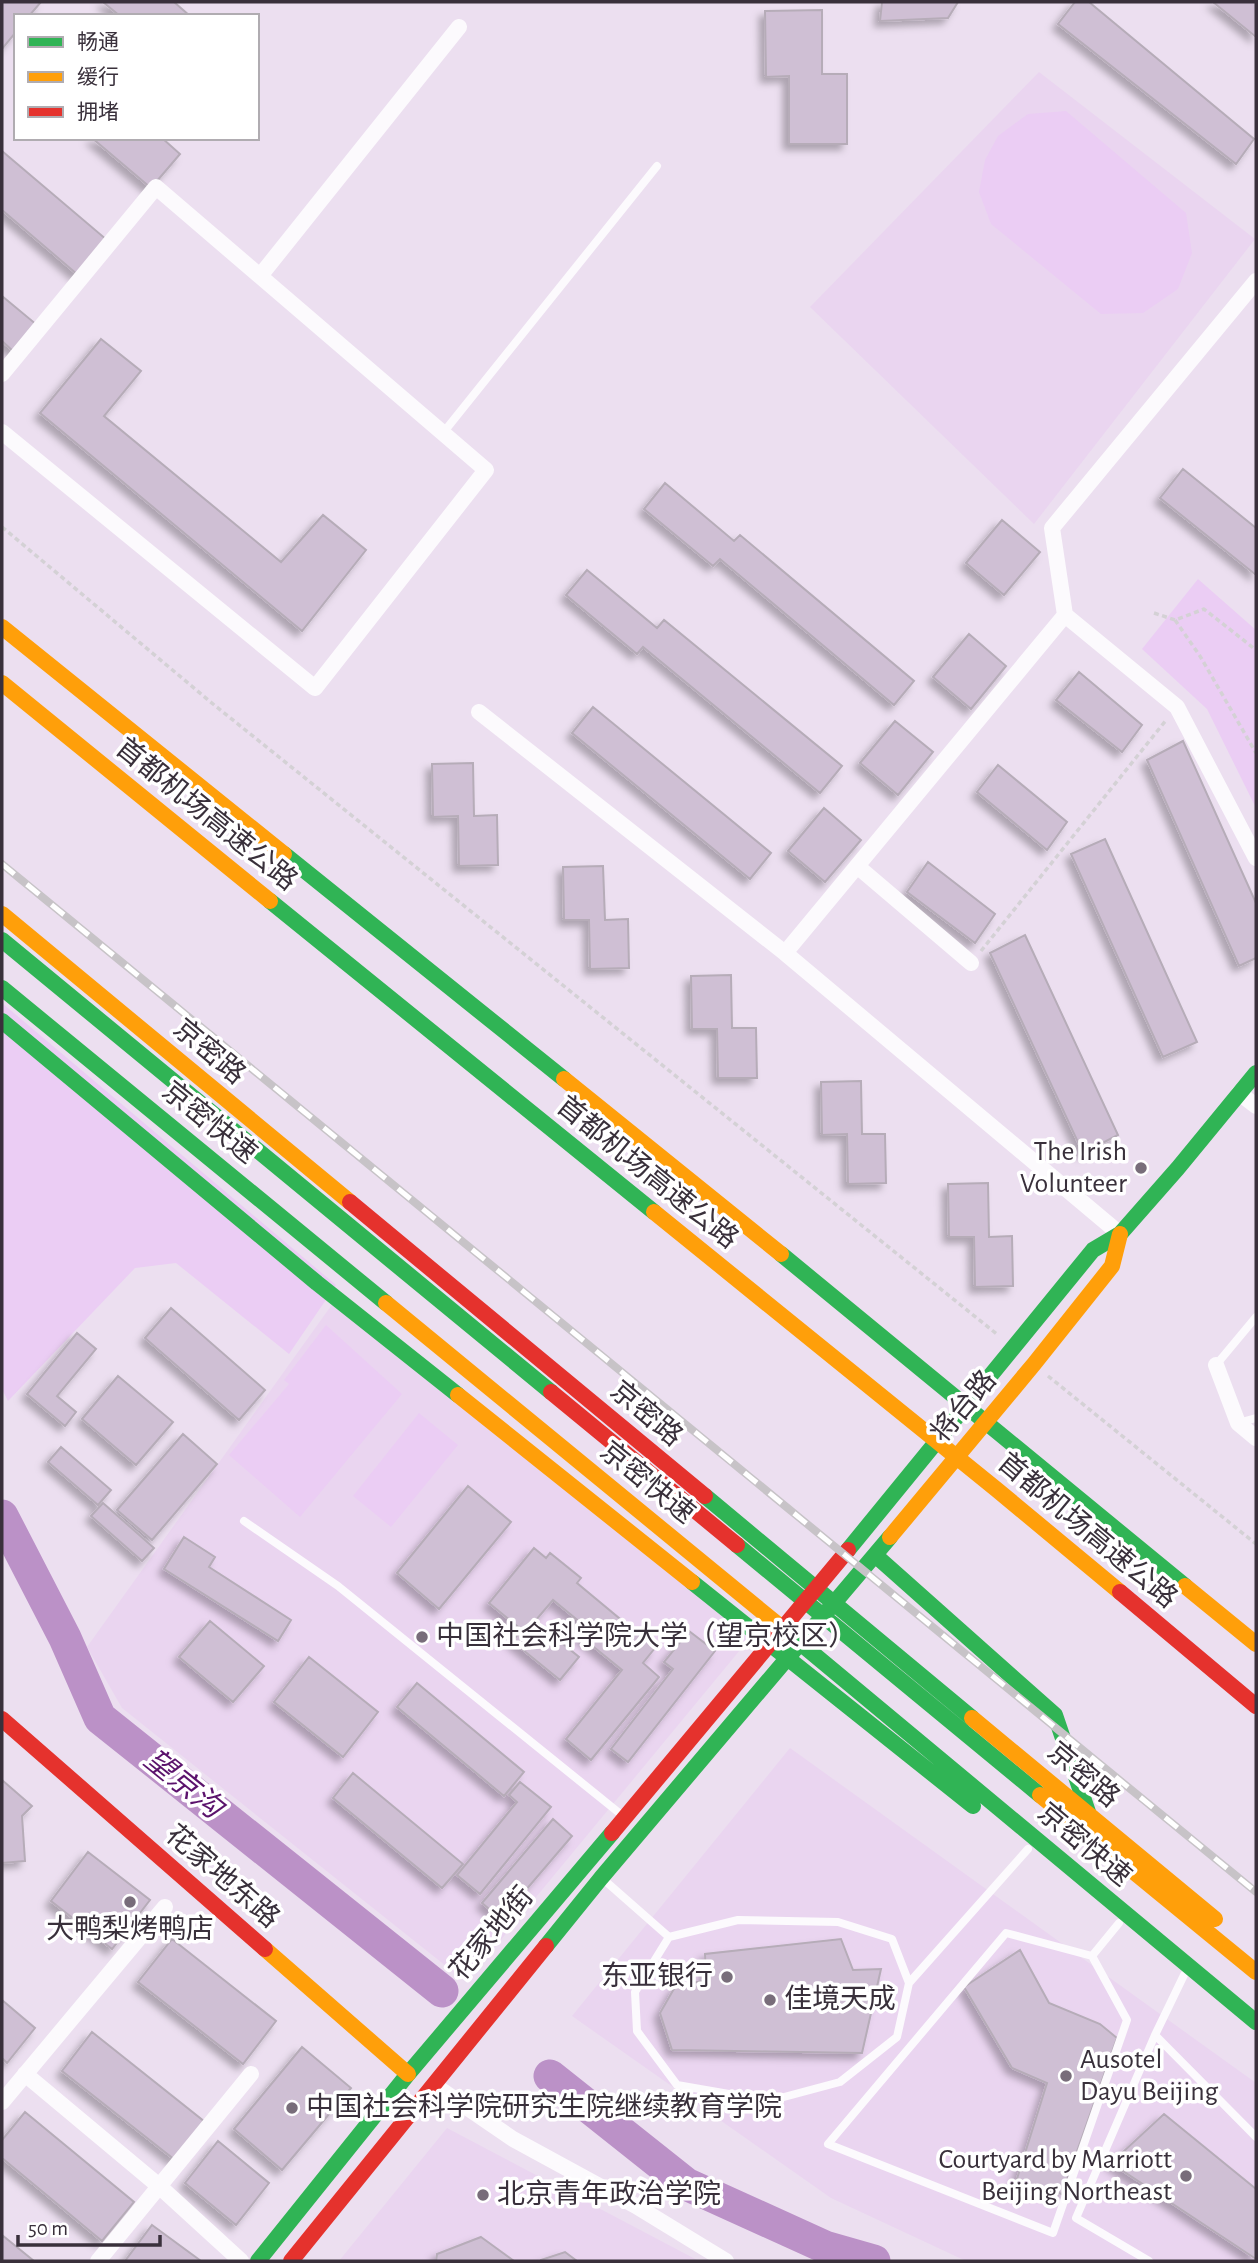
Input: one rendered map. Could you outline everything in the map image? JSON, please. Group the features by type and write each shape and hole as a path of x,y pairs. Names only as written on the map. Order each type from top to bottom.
{"main road":[{"name":"首都机场高速公路","path":"2,627 898,1348 1256,1644"},
{"name":"首都机场高速公路","path":"2,683 996,1489 1256,1706"},
{"name":"京密路","path":"2,914 1256,1954"},
{"name":"京密快速","path":"2,940 1256,1972"},
{"name":"京密快速","path":"2,988 748,1600 1256,2022"},
{"path":"2,1021 317,1283 772,1644 1256,2034"},
{"name":"将台路","path":"772,1644 1093,1250 1120,1234 1256,1073"},
{"name":"将台路","path":"787,1657 1034,1364 1112,1266 1120,1234"},
{"path":"875,1555 1055,1715 1088,1813"},
{"name":"花家地街","path":"258,2261 408,2074 772,1644"},
{"name":"花家地街","path":"291,2261 601,1878 787,1657"},
{"name":"花家地东路","path":"2,1719 408,2074"}],"street":[{"path":"260,276 459,27"},
{"path":"2,374 156,187 486,470 315,688 2,432"},
{"path":"1256,281 1052,528 1065,615 1177,707 1256,858"},
{"path":"785,953 1065,615"},
{"path":"479,712 785,953 1120,1234"},
{"path":"857,866 971,963"},
{"path":"1239,1093 1256,1106"},
{"path":"1216,1365 1238,1423 1256,1438"},
{"path":"2,2102 165,1907"},
{"path":"25,2074 159,2186 241,2261"},
{"path":"98,2261 251,2074"},
{"path":"434,2085 513,2139 636,2206 726,2261"}],"lane":[{"path":"443,433 657,166"},
{"path":"1216,1365 1256,1317"},
{"path":"1238,1423 1256,1418"},
{"path":"244,1521 338,1586 625,1818"},
{"path":"909,1983 892,1939 838,1922 738,1920 669,1937 635,1993 637,2031 677,2085 769,2101 840,2082 897,2037 909,1983 1028,1849"},
{"path":"601,1878 669,1937"},
{"path":"1092,1956 1119,1923"},
{"path":"1006,1933 1092,1956 1127,2020 1053,2233 828,2144 1006,1933"},
{"path":"1149,2261 1076,2218 1155,2035 1184,1975"},
{"path":"1155,2035 1256,2137"}],"path":[{"path":"2,527 213,705 1014,1348"},
{"path":"1175,620 1204,609 1256,650"},
{"path":"1154,613 1175,620 1200,656 1256,753"},
{"path":"971,963 1177,707"},
{"path":"1034,1364 1256,1544"}],"shaded area":[{"path":"1039,72 1255,239 1034,524 810,307"},
{"path":"1066,111 1186,213 1192,253 1178,289 1143,313 1101,314 991,224 979,192 985,160 998,136 1028,114"},
{"path":"1198,579 1256,630 1256,808 1207,709 1142,649"},
{"path":"2,1003 336,1285 289,1354 176,1263 135,1268 8,1401 2,1389"},
{"name":"中国社会科学院大学（望京校区）","path":"341,1292 759,1627 466,1982 122,1708 87,1647"},
{"path":"326,1325 402,1394 300,1517 229,1455 289,1384 284,1380"},
{"path":"419,1413 458,1445 391,1527 353,1496"},
{"path":"790,1748 1256,2083 1256,2261 966,2261 831,2198 572,2016"},
{"name":"北京青年政治学院","path":"447,2128 699,2261 339,2261"}],"building":[{"path":"2,2 41,2 31,14 14,14 14,34 2,49"},
{"path":"103,2 174,2 188,14 118,14"},
{"path":"882,2 958,2 948,18 880,21"},
{"path":"1075,2 1089,2 1254,139 1236,164 1058,24"},
{"path":"1213,2 1256,2 1256,37"},
{"path":"822,10 822,74 847,74 847,144 789,144 789,76 766,77 765,11"},
{"path":"94,140 164,140 180,154 151,188"},
{"path":"2,151 107,240 78,275 2,210"},
{"path":"2,296 37,325 14,352 2,341"},
{"path":"101,339 141,371 104,416 281,562 323,515 366,550 302,631 40,413"},
{"path":"1183,469 1256,528 1256,575 1160,498"},
{"path":"665,483 734,541 740,535 914,681 894,705 720,559 713,566 644,509"},
{"path":"1002,520 1040,552 1004,595 966,563"},
{"path":"587,570 657,628 664,620 842,766 820,793 643,647 637,654 566,595"},
{"path":"969,634 1006,666 971,709 933,677"},
{"path":"1079,672 1142,725 1122,752 1056,700"},
{"path":"593,707 771,853 750,879 572,733"},
{"path":"895,721 933,752 898,795 860,763"},
{"path":"1183,741 1256,903 1256,958 1239,966 1147,760"},
{"path":"473,763 474,816 497,815 498,865 459,866 458,816 433,817 432,764"},
{"path":"998,765 1067,822 1047,850 977,792"},
{"path":"824,808 861,840 825,882 788,851"},
{"path":"1105,839 1197,1042 1163,1057 1071,854"},
{"path":"928,862 995,914 975,943 907,892"},
{"path":"603,866 605,920 628,919 629,968 590,969 589,920 564,920 563,867"},
{"path":"1025,935 1118,1135 1083,1153 990,953"},
{"path":"731,975 732,1028 756,1028 757,1078 718,1078 717,1029 692,1029 691,976"},
{"path":"861,1081 862,1134 885,1134 886,1183 848,1184 847,1134 822,1135 821,1082"},
{"path":"988,1183 989,1237 1012,1236 1013,1286 975,1287 974,1237 949,1237 948,1184"},
{"path":"171,1308 265,1390 239,1420 145,1338"},
{"path":"77,1333 96,1349 57,1396 76,1412 65,1426 27,1394"},
{"path":"118,1376 173,1422 136,1465 82,1419"},
{"path":"183,1434 217,1464 152,1540 117,1510"},
{"path":"61,1447 111,1490 98,1505 48,1462"},
{"path":"468,1486 511,1522 439,1609 397,1573"},
{"path":"103,1503 154,1548 142,1561 91,1516"},
{"path":"184,1537 215,1557 209,1567 291,1620 278,1641 164,1569"},
{"path":"534,1548 546,1558 550,1553 581,1578 577,1583 655,1648 643,1663 659,1677 591,1760 566,1739 622,1670 579,1635 586,1627 553,1600 535,1621 579,1657 560,1680 512,1641 522,1630 489,1603"},
{"path":"210,1621 264,1666 233,1702 179,1657"},
{"path":"689,1631 715,1651 628,1762 611,1749 673,1669 664,1662"},
{"path":"309,1657 378,1712 343,1757 274,1702"},
{"path":"417,1683 524,1772 504,1796 397,1707"},
{"path":"353,1773 463,1864 442,1888 333,1798"},
{"path":"2,1780 32,1806 22,1816 25,1861 2,1863"},
{"path":"520,1782 551,1807 480,1894 457,1875 517,1802 509,1795"},
{"path":"553,1819 572,1836 501,1919 482,1903"},
{"path":"88,1852 150,1900 112,1949 51,1901"},
{"path":"172,1939 276,2021 243,2064 138,1982"},
{"name":"佳境天成","path":"841,1939 853,1970 881,1969 862,2053 672,2050 660,2013 675,1987 706,1980 705,1954"},
{"name":"Ausotel Dayu Beijing","path":"1020,1950 1049,2003 1100,2024 1117,2038 1062,2194 1016,2182 1047,2083 1012,2068 964,1987"},
{"path":"2,2000 35,2028 7,2063 2,2058"},
{"path":"92,2032 205,2122 175,2160 62,2071"},
{"name":"中国社会科学院研究生院继续教育学院","path":"302,2047 351,2088 282,2170 234,2129"},
{"path":"25,2112 134,2202 102,2241 2,2158 2,2140"},
{"name":"Courtyard by Marriott Beijing Northeast","path":"1164,2114 1256,2189 1256,2259 1111,2163"},
{"path":"218,2141 269,2183 236,2225 185,2183"},
{"path":"152,2225 201,2261 125,2261"},
{"path":"2,2235 34,2261 2,2261"},
{"path":"481,2237 514,2261 436,2261 437,2254"},
{"path":"565,2252 577,2261 541,2261 541,2260"}],"waterway":[{"name":"望京沟","path":"2,1516 65,1638 100,1718 442,1991"},
{"name":"望京沟","path":"550,2076 686,2184 825,2247 874,2261"}],"railway":[{"path":"2,864 1256,1892"}],"traffic: fast":[{"path":"284,854 564,1079"},
{"path":"270,901 654,1212"},
{"path":"2,940 551,1392"},
{"path":"2,988 386,1303"},
{"path":"2,1021 317,1283 458,1395"},
{"path":"848,1550 1093,1250 1120,1234 1256,1073"},
{"path":"781,1254 1185,1586"},
{"path":"705,1496 972,1718"},
{"path":"546,1946 890,1537"},
{"path":"737,1545 1040,1795"},
{"path":"875,1555 1055,1715 1088,1812"},
{"path":"692,1582 973,1806"},
{"path":"787,1632 1256,2022"},
{"path":"258,2261 408,2074 612,1833"}],"traffic: slow":[{"path":"2,627 284,854"},
{"path":"2,683 270,901"},
{"path":"2,914 350,1202"},
{"path":"564,1079 781,1254"},
{"path":"654,1212 1120,1592"},
{"path":"890,1537 1112,1266 1120,1234"},
{"path":"386,1303 787,1632"},
{"path":"458,1395 692,1582"},
{"path":"1185,1586 1256,1644"},
{"path":"972,1718 1215,1919"},
{"path":"1040,1795 1256,1972"},
{"path":"265,1949 408,2074"}],"traffic: jam":[{"path":"350,1202 705,1496"},
{"path":"551,1392 737,1545"},
{"path":"612,1833 848,1550"},
{"path":"1120,1592 1256,1706"},
{"path":"2,1719 265,1949"},
{"path":"291,2261 546,1946"}],"place":[{"name":"The Irish Volunteer","path":"1141,1168"},
{"name":"中国社会科学院大学（望京校区）","path":"422,1637"},
{"name":"大鸭梨烤鸭店","path":"130,1902"},
{"name":"东亚银行","path":"727,1977"},
{"name":"佳境天成","path":"770,2000"},
{"name":"Ausotel Dayu Beijing","path":"1066,2076"},
{"name":"中国社会科学院研究生院继续教育学院","path":"292,2108"},
{"name":"Courtyard by Marriott Beijing Northeast","path":"1186,2176"},
{"name":"北京青年政治学院","path":"483,2195"}]}
